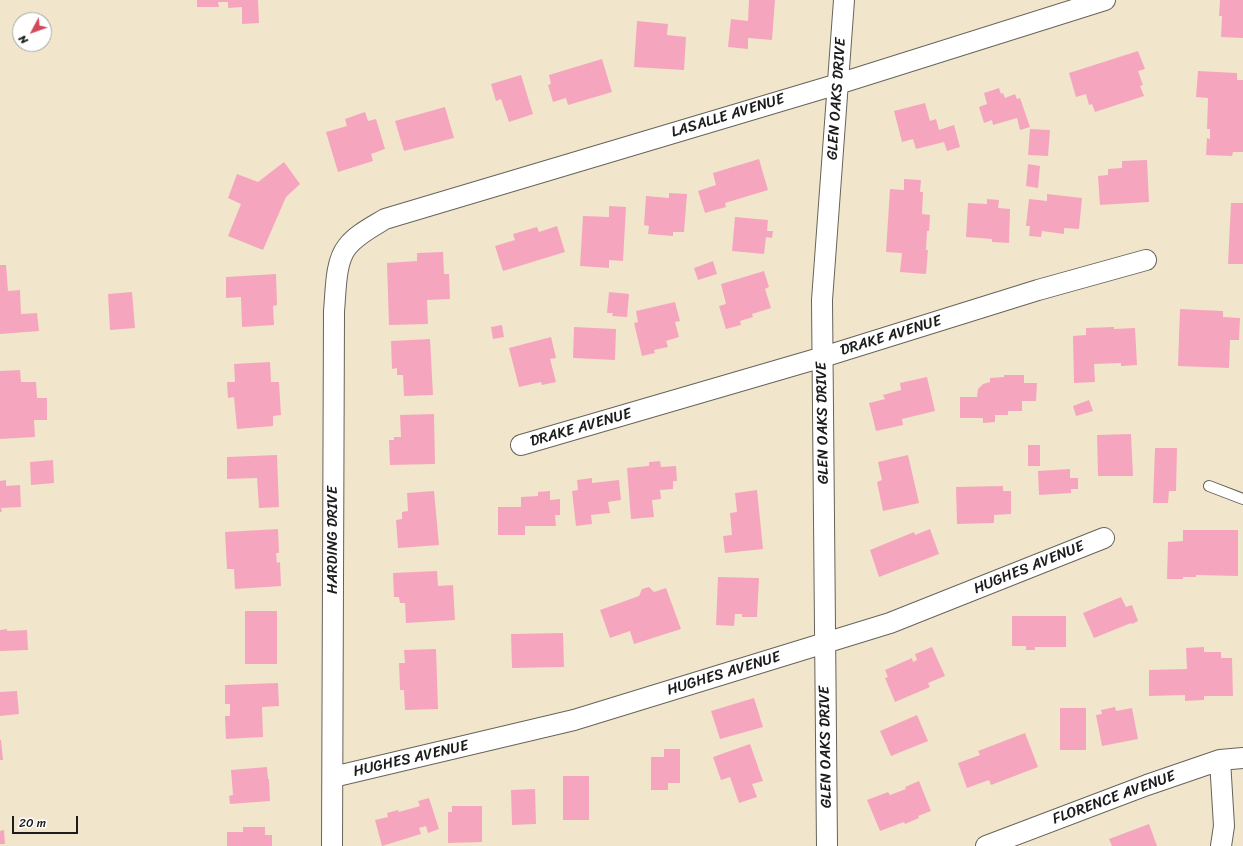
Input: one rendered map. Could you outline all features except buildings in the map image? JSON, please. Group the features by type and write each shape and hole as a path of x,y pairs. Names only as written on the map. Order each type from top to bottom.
{"street":[{"name":"GLEN OAKS DRIVE","path":"827,846 822,300 844,0"},
{"name":"LASALLE AVENUE","path":"355,239 385,219 838,84 1105,0"},
{"name":"HARDING DRIVE","path":"332,846 334,310 339,261 346,247 355,239"},
{"name":"DRAKE AVENUE","path":"521,445 823,357 1038,290 1146,260"},
{"name":"HUGHES AVENUE","path":"333,777 574,720 890,623 1104,538"},
{"name":"FLORENCE AVENUE","path":"986,846 1147,785 1220,760 1243,758"},
{"path":"1220,760 1224,826 1221,846"}],"lane":[{"path":"1209,486 1243,499"}]}
